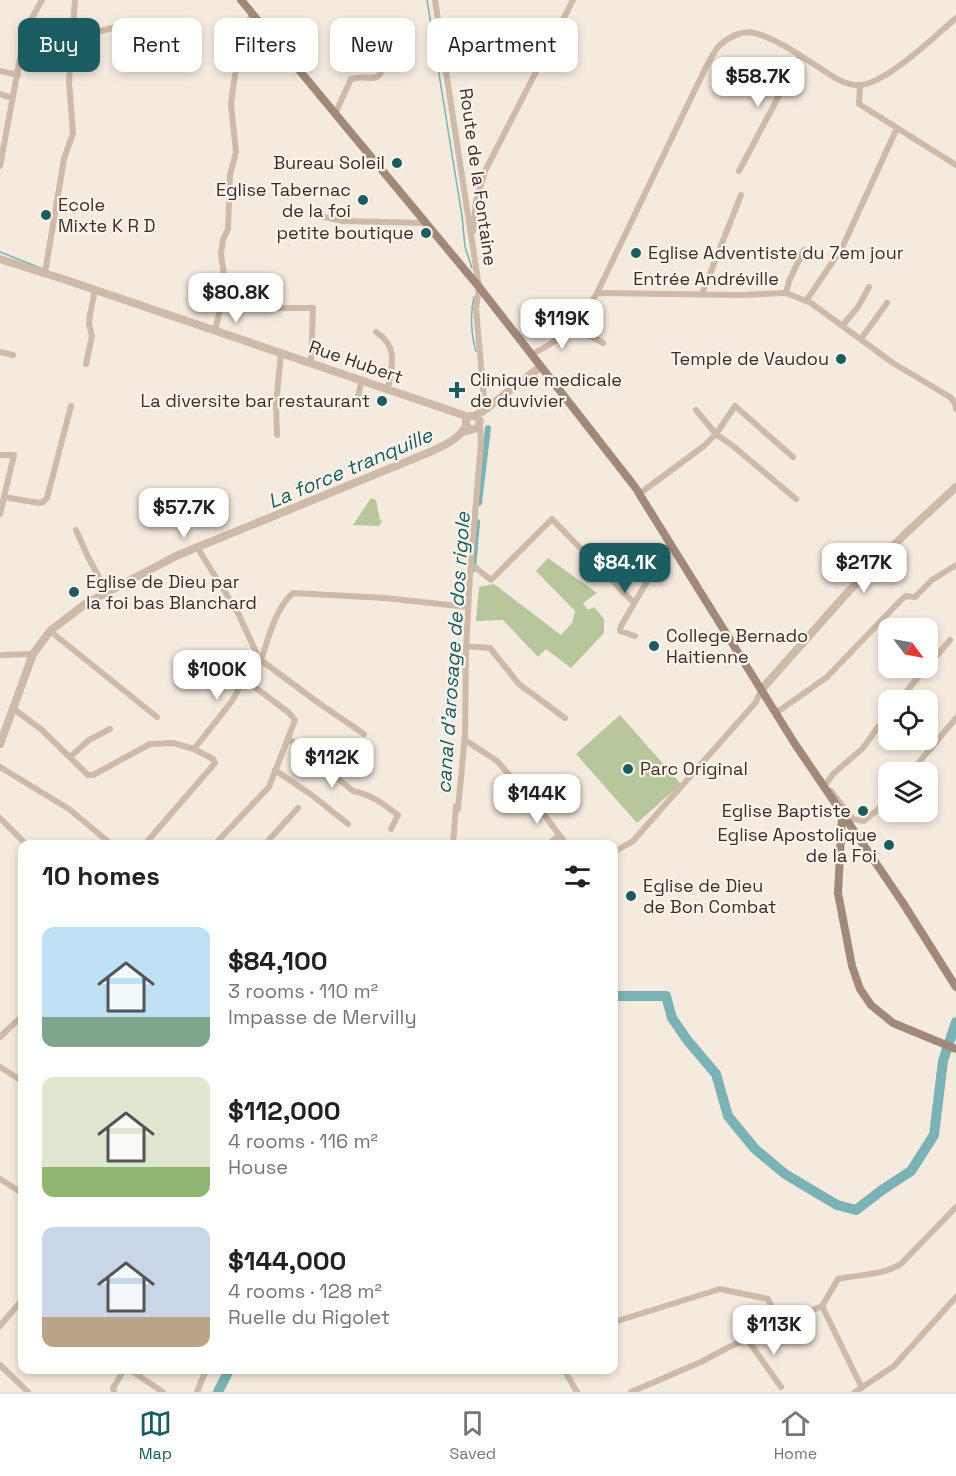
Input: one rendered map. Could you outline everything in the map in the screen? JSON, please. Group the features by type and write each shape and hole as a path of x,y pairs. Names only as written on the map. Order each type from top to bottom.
{"main road":[{"path":"242,0 479,287 639,494 814,774 903,903 955,985"},
{"path":"842,816 838,893 856,978 863,994 871,1005 884,1016 907,1030 956,1049"}],"street":[{"path":"0,166 28,25 42,0"},
{"path":"74,18 75,0"},
{"name":"Route de la Fontaine","path":"435,0 479,287 476,309 472,422 481,442 468,607 465,740 453,840"},
{"path":"472,240 476,201 485,171 573,0"},
{"path":"215,331 224,293 221,254 223,240 228,229 230,175 236,152 231,105 241,40 252,14"},
{"path":"531,355 579,323 597,293 718,46 729,38 753,32 768,38 837,79 848,84 860,85 873,82 888,74 956,18"},
{"path":"739,171 800,56"},
{"path":"0,71 18,75"},
{"path":"45,273 64,159 73,133 70,72"},
{"path":"335,114 351,79 357,77 374,79 381,72"},
{"path":"860,85 859,104 956,165"},
{"path":"0,94 12,98"},
{"path":"806,301 842,248 897,128"},
{"path":"702,294 741,195"},
{"path":"324,217 343,221 426,223"},
{"path":"786,293 789,280 804,250"},
{"name":"Rue Hubert","path":"0,259 388,388 472,422"},
{"path":"843,326 858,307 869,287"},
{"path":"86,364 92,336 89,324 95,290"},
{"name":"Entrée Andréville","path":"597,293 786,293 806,301 893,363 950,397 955,402 956,409"},
{"path":"861,339 887,303"},
{"path":"275,308 313,308 311,363"},
{"path":"574,327 603,343"},
{"path":"376,332 387,340 393,360 388,388"},
{"path":"0,352 13,355"},
{"path":"277,435 276,404 281,353"},
{"path":"0,744 33,654 50,631 85,604 176,556 430,452 447,443 540,367"},
{"path":"338,406 357,400 362,380"},
{"path":"4,497 39,503 47,498 72,405"},
{"path":"639,494 704,446 716,434 735,406 793,456"},
{"path":"696,410 716,434 796,499"},
{"path":"0,455 14,455 0,514"},
{"path":"618,850 633,841 756,702 760,690 848,592 905,534 956,487"},
{"path":"471,564 491,579 552,519 634,603"},
{"path":"76,530 107,592"},
{"path":"635,636 621,631 621,626 670,542"},
{"path":"194,749 231,701 252,665 256,652 238,613 197,547"},
{"path":"776,713 827,677 902,599 906,596 915,597 932,580 956,565"},
{"path":"261,660 277,615 285,600 293,593 385,598 468,607"},
{"path":"50,631 157,717"},
{"path":"908,690 950,640"},
{"path":"466,646 490,648 519,684 565,718"},
{"path":"0,654 33,654"},
{"path":"255,655 364,734"},
{"path":"219,840 269,787 295,720 288,712 244,680"},
{"path":"14,709 42,730 84,772 91,776 150,744 173,742 213,759 215,763 148,840"},
{"path":"919,762 956,718"},
{"path":"826,784 833,774 863,748 878,727"},
{"path":"70,757 89,740 110,729"},
{"path":"288,738 353,791 365,793 380,800 399,815 392,829"},
{"path":"465,740 497,762 563,840"},
{"path":"0,767 69,809 106,840"},
{"path":"275,770 348,824"},
{"path":"814,774 826,784 853,819 864,821 878,809"},
{"path":"269,840 298,808"},
{"path":"0,818 22,840"},
{"path":"553,840 559,835"},
{"path":"0,1037 18,1020"},
{"path":"0,1067 18,1078"},
{"path":"0,1179 18,1190"},
{"path":"631,1392 822,1306 838,1279 872,1276 901,1264 956,1207"},
{"path":"618,1321 724,1289 768,1299 780,1324"},
{"path":"855,1392 865,1388 894,1366 956,1297"},
{"path":"0,1326 18,1306"},
{"path":"822,1306 865,1388"},
{"path":"747,1339 781,1388"},
{"path":"0,1365 28,1392"},
{"path":"114,1392 113,1388 122,1374"},
{"path":"136,1374 163,1392"},
{"path":"197,1392 204,1374"},
{"path":"566,1374 577,1392"}],"green space":[{"path":"371,498 376,500 382,521 379,526 353,525"},
{"path":"548,558 597,593 583,603 588,610 594,607 604,619 604,633 571,668 546,649 538,657 503,620 476,621 479,587 494,584 561,635 572,623 575,611 536,571"},
{"name":"Parc Original","path":"620,715 681,784 637,823 576,754"}],"waterway":[{"path":"427,0 465,247 472,268"},
{"path":"0,252 43,269"},
{"path":"474,297 472,324 476,351"},
{"path":"478,410 481,394"},
{"name":"canal d'arosage de dos rigole","path":"479,503 488,428"},
{"name":"canal d'arosage de dos rigole","path":"473,569 477,522"},
{"path":"618,996 666,996 672,1018 716,1074 728,1116 755,1149 785,1174 837,1205 856,1210 911,1171 934,1135 943,1061 956,1022"},
{"path":"218,1392 227,1374"}],"place":[{"name":"Bureau Soleil","path":"397,163"},
{"name":"Eglise Tabernac de la foi","path":"363,200"},
{"name":"Ecole Mixte K R D","path":"46,215"},
{"name":"petite boutique","path":"426,233"},
{"name":"Eglise Adventiste du 7em jour","path":"636,253"},
{"name":"Temple de Vaudou","path":"841,359"},
{"name":"Clinique medicale de duvivier","path":"457,390"},
{"name":"La diversite bar restaurant","path":"382,401"},
{"name":"Eglise de Dieu par la foi bas Blanchard","path":"74,592"},
{"name":"College Bernado Haitienne","path":"654,646"},
{"name":"Parc Original","path":"628,769"},
{"name":"Eglise Baptiste","path":"863,811"},
{"name":"Eglise Apostolique de la Foi","path":"889,845"},
{"name":"Eglise de Dieu de Bon Combat","path":"631,896"}],"water label":[{"name":"La force tranquille","path":"350,468"}]}
